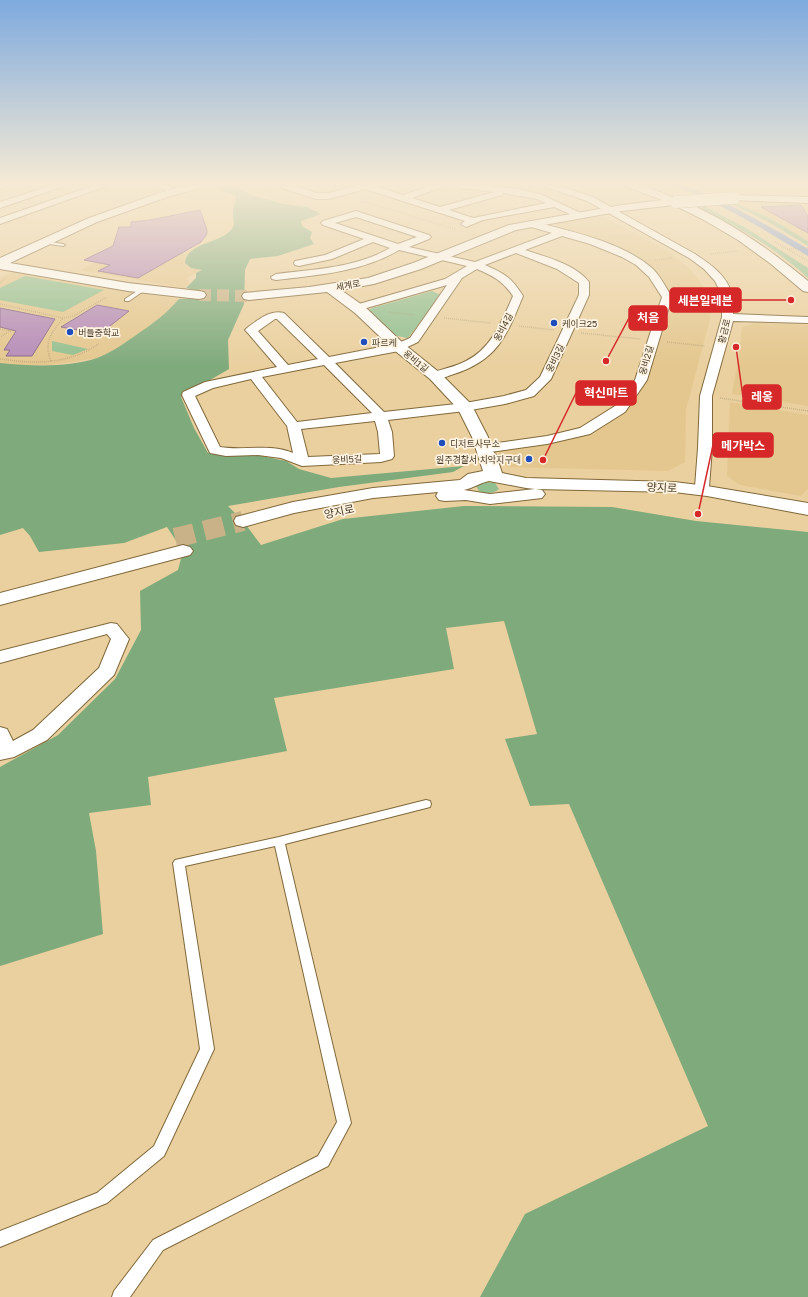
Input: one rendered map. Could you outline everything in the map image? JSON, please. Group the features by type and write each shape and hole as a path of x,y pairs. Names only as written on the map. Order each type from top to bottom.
{"street":[{"path":"0,253 17,246"},
{"path":"0,264 38,246"},
{"path":"330,288 299,263 328,257 356,246"},
{"path":"393,246 476,265"},
{"path":"276,278 336,270 365,262 386,254 402,246"},
{"name":"세계로","path":"249,296 330,288 385,277 467,246"},
{"path":"356,308 449,280 476,265 528,246"},
{"name":"웅비2길","path":"483,449 547,440 585,431 620,409 640,380 667,297 649,271 639,262 600,246"},
{"name":"황금로","path":"674,246 708,267 720,280 727,295 728,317 706,396 702,487"},
{"path":"753,246 776,261 808,288"},
{"name":"웅비3길","path":"465,406 505,400 530,393 545,379 584,295 584,282 573,272 548,261 516,250"},
{"path":"0,264 143,289 199,295"},
{"name":"웅비4길","path":"435,376 470,364 490,350 505,325 518,296 511,285 500,275 476,265"},
{"path":"302,462 284,454 258,451 226,452 215,450 188,395 209,385 399,347 414,340 458,276"},
{"name":"웅비1길","path":"330,288 356,308 399,347 435,376 465,406 480,437 492,472 487,487"},
{"path":"418,290 433,289 440,291 444,296"},
{"name":"웅비5길","path":"285,369 251,330 272,316 280,316 327,361 380,416 385,432 387,456 381,458 302,462"},
{"path":"728,317 808,320"},
{"path":"254,375 294,426 302,462"},
{"path":"294,426 465,406"},
{"path":"561,483 598,481 676,484 765,498 780,503"},
{"name":"양지로","path":"244,527 353,507 487,487 561,483 674,487 707,491 808,509"},
{"name":"양지로","path":"487,487 594,495 671,498 737,506 808,519"},
{"path":"0,586 179,545 0,600"},
{"path":"0,657 111,628 120,639 108,670 40,735 2,747"}],"lane":[{"path":"127,300 143,289"},
{"path":"0,1239 102,1198 159,1151 207,1049 200,989 179,863 279,841 426,804"},
{"path":"120,1297 158,1245 323,1161 344,1123 279,841"}],"path":[{"path":"787,249 808,248"},
{"path":"0,304 62,318 73,316 125,286"},
{"path":"51,361 46,348 47,343 62,318"},
{"path":"0,329 10,331 0,337"},
{"path":"652,340 720,347"},
{"path":"0,359 35,363 51,361 82,355 100,343"},
{"path":"706,396 808,411"}],"shaded area":[{"path":"129,246 147,246 189,254 187,257 191,268 203,270 187,278 189,283 184,288 80,270"},
{"path":"611,246 657,246 671,253 691,270 708,292 710,319 686,410 685,462 668,471 508,467 499,460 499,452 573,437 615,420 637,394 653,361 674,299 659,273 637,255"},
{"name":"버들중학교","path":"13,272 85,285 179,299 165,315 115,350 97,358 49,365 28,366 0,363 0,278"},
{"path":"755,323 808,325 808,406 732,394 742,327"},
{"path":"730,402 808,415 808,489 801,496 740,485 727,476"}],"green space":[{"path":"199,246 309,246 278,256 250,259 245,270 244,304 228,340 229,369 181,397 194,428 208,453 257,455 286,461 299,469 331,478 464,466 453,472 339,487 228,506 243,521 261,545 343,519 464,506 612,507 696,521 808,532 808,1297 480,1297 525,1214 708,1126 569,804 530,806 505,739 537,734 504,621 446,628 454,669 274,698 287,751 148,777 151,805 89,813 96,851 103,934 0,966 0,767 58,735 115,679 141,630 140,591 178,570 183,551 167,527 124,543 39,552 30,536 23,528 0,535 0,363 24,365 61,365 97,358 119,347 165,313 179,299 200,298 201,291 186,288 196,278 196,273 202,270 191,268 185,263 187,256 192,250"},
{"path":"766,246 773,246 808,268 808,278 796,267"},
{"path":"25,276 104,290 63,312 0,300 0,288"},
{"path":"432,291 439,294 439,297 408,338 397,336 368,311 372,308"},
{"path":"52,341 88,349 73,355 52,351"},
{"path":"484,482 495,483 499,489 495,492 489,493 479,491 476,486"}],"water":[{"path":"791,246 802,246 808,249 808,256"}],"building":[{"path":"113,246 195,246 138,278 98,271 110,265 84,260"},
{"path":"97,305 129,311 100,334 61,327"},
{"path":"0,308 55,319 32,356 6,356 10,350 4,350 16,331 0,327"}],"tunnel":[{"path":"199,295 249,296"},
{"path":"175,538 243,521"}],"place":[{"name":"세븐일레븐","path":"791,300"},
{"name":"케이크25","path":"554,323"},
{"name":"버들중학교","path":"70,332"},
{"name":"파르케","path":"364,342"},
{"name":"레옹","path":"736,347"},
{"name":"처음","path":"606,361"},
{"name":"디저트사무소","path":"442,443"},
{"name":"원주경찰서 치악지구대","path":"529,459"},
{"name":"혁신마트","path":"543,460"},
{"name":"메가박스","path":"698,514"}]}
